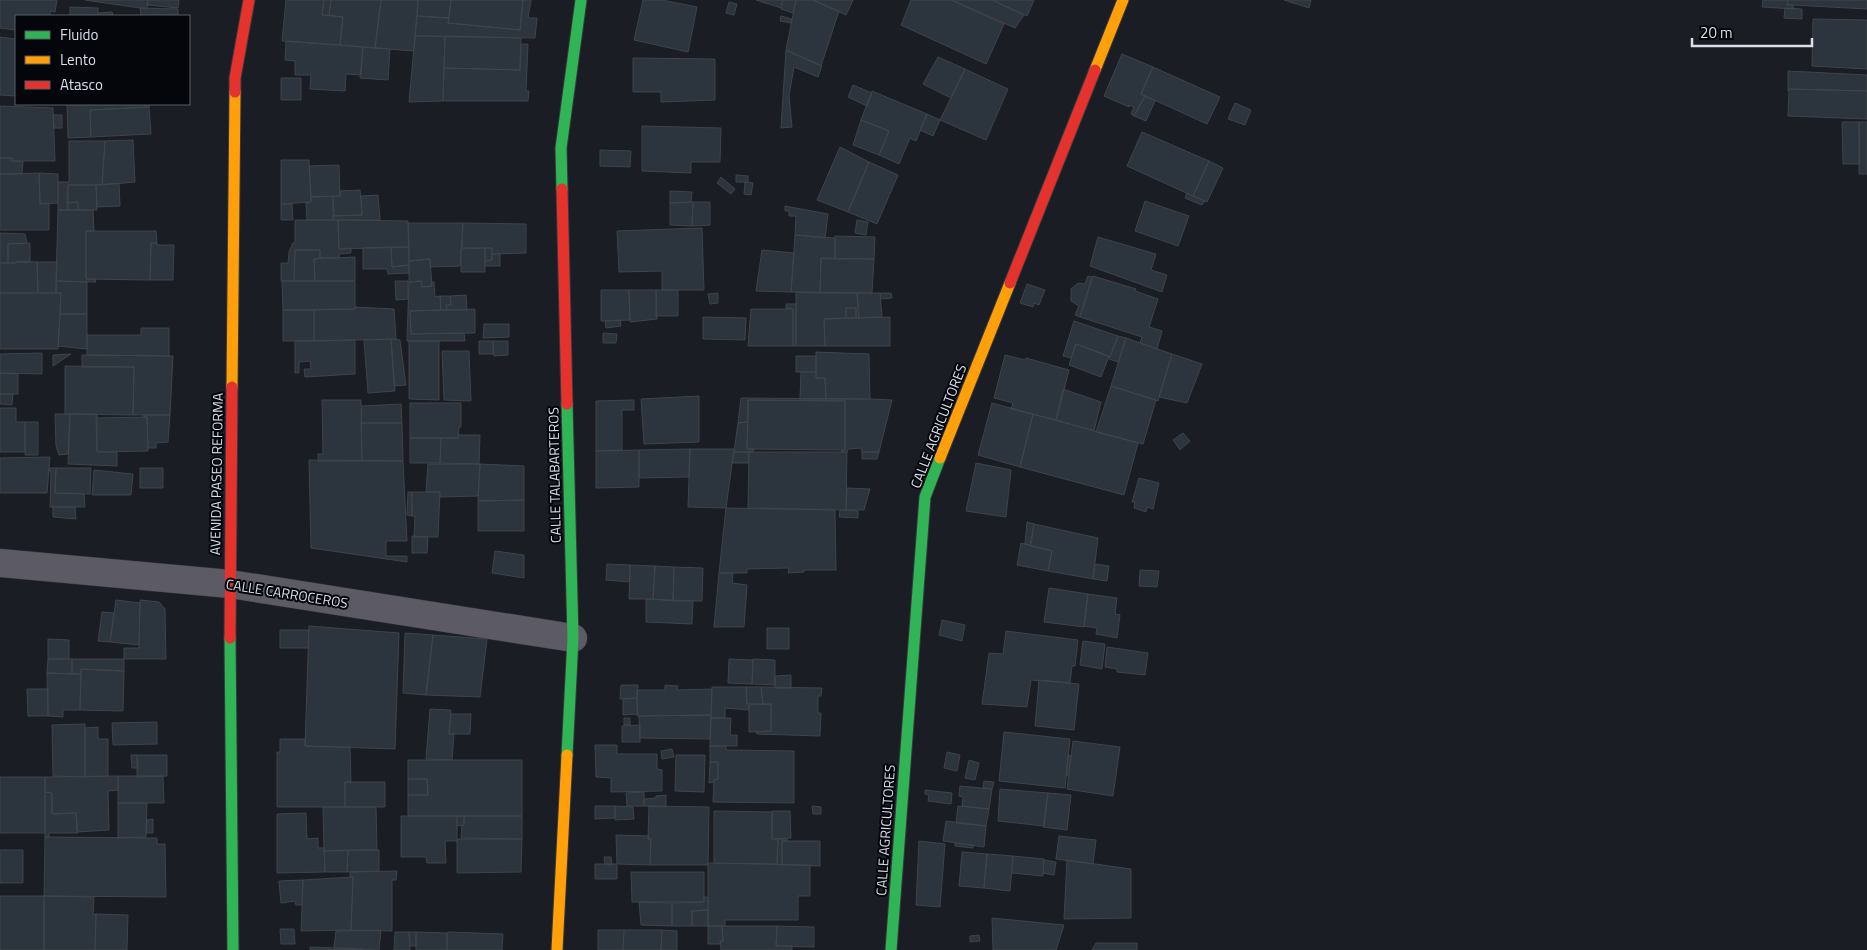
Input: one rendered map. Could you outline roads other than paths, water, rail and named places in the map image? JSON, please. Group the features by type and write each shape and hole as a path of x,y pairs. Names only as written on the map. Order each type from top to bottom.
{"street":[{"name":"AVENIDA PASEO REFORMA","path":"233,950 230,584 235,78 249,0"},
{"name":"CALLE TALABARTEROS","path":"556,950 573,638 561,148 581,0"},
{"name":"CALLE AGRICULTORES","path":"891,950 925,497 1123,0"},
{"name":"CALLE CARROCEROS","path":"0,563 230,584 573,638"}]}
